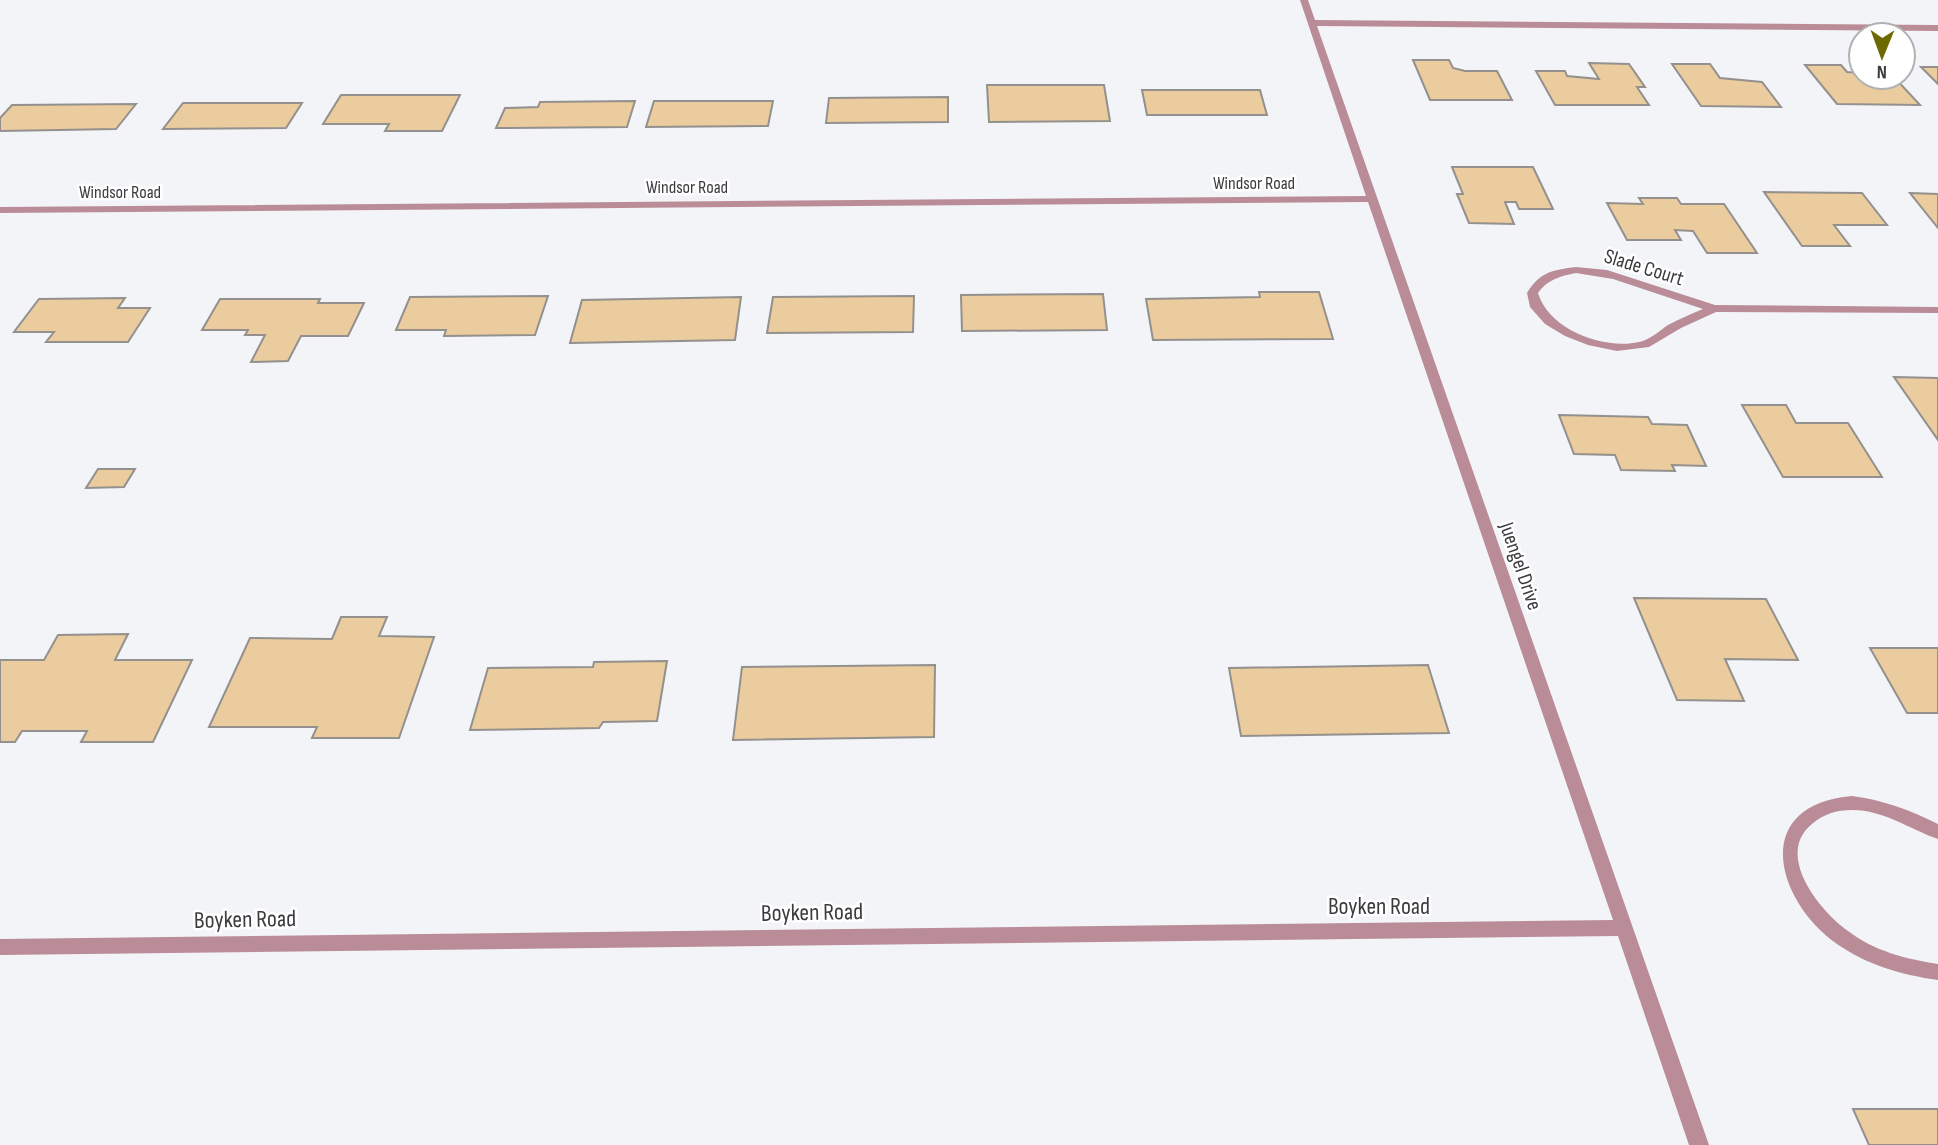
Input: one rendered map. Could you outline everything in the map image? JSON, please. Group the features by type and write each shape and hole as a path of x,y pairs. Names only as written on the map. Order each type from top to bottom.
{"street":[{"name":"Juengel Drive","path":"1304,0 1699,1145"},
{"path":"1312,23 1938,28"},
{"name":"Windsor Road","path":"0,210 1374,199"},
{"name":"Slade Court","path":"1715,308 1683,322 1656,340 1621,348 1576,339 1557,330 1539,312 1533,294 1539,283 1549,276 1581,270 1619,276 1715,308 1938,310"},
{"path":"1938,832 1881,807 1853,804 1828,807 1809,816 1796,830 1790,853 1795,881 1807,900 1840,936 1875,958 1912,970 1938,972"},
{"name":"Boyken Road","path":"0,947 1625,928"}],"building":[{"path":"1413,60 1449,60 1453,68 1465,71 1497,71 1512,100 1430,100"},
{"path":"1589,63 1629,64 1645,87 1637,87 1649,105 1555,105 1536,71 1565,71 1567,76 1599,79"},
{"path":"1672,64 1710,64 1720,78 1762,82 1781,107 1701,106"},
{"path":"1805,65 1841,65 1847,72 1847,91 1907,91 1920,105 1837,104"},
{"path":"1921,67 1938,67 1938,84"},
{"path":"987,85 1104,85 1110,121 989,122"},
{"path":"1142,90 1260,90 1267,115 1147,115"},
{"path":"341,95 460,95 442,131 385,131 389,124 323,124"},
{"path":"948,97 948,122 826,123 829,98"},
{"path":"635,101 627,127 496,128 505,108 538,107 540,102"},
{"path":"654,101 773,101 768,126 646,127"},
{"path":"183,103 302,103 286,128 163,129"},
{"path":"136,104 116,129 0,131 0,118 12,105"},
{"path":"1452,167 1533,167 1553,209 1519,209 1516,202 1505,202 1514,224 1469,223 1457,194 1463,194"},
{"path":"1764,192 1862,193 1887,225 1834,225 1850,246 1802,246"},
{"path":"1910,193 1938,194 1938,228"},
{"path":"1639,198 1677,198 1681,204 1724,204 1757,253 1707,253 1693,231 1675,230 1681,240 1627,240 1607,203 1643,204"},
{"path":"1259,292 1319,292 1333,339 1153,340 1146,299 1260,297"},
{"path":"1103,294 1107,330 962,331 961,295"},
{"path":"548,296 535,335 444,336 446,330 396,330 410,297"},
{"path":"914,296 913,332 767,333 773,297"},
{"path":"741,297 735,340 570,343 582,300"},
{"path":"125,298 118,308 150,308 128,342 46,342 54,332 14,332 39,299"},
{"path":"220,299 320,299 318,303 364,303 348,336 301,336 288,361 251,362 265,335 245,335 248,330 202,330"},
{"path":"1894,377 1938,378 1938,440"},
{"path":"1742,405 1786,405 1796,423 1848,423 1882,477 1783,477"},
{"path":"1559,415 1648,417 1652,424 1687,425 1706,466 1672,465 1675,471 1621,470 1615,455 1574,454"},
{"path":"98,469 135,469 124,487 86,488"},
{"path":"1634,598 1766,599 1798,660 1725,659 1744,701 1677,700"},
{"path":"341,617 387,617 379,636 434,637 399,738 312,738 317,727 209,727 250,638 332,639"},
{"path":"128,634 115,660 192,660 153,742 81,742 87,731 22,731 15,742 0,742 0,660 44,660 58,635"},
{"path":"1870,648 1938,648 1938,713 1907,713"},
{"path":"667,661 657,721 603,722 599,728 470,730 488,668 593,667 594,662"},
{"path":"935,665 934,737 733,740 742,667"},
{"path":"1428,665 1449,733 1241,736 1229,668"},
{"path":"1853,1109 1938,1109 1938,1145 1869,1145"}]}
